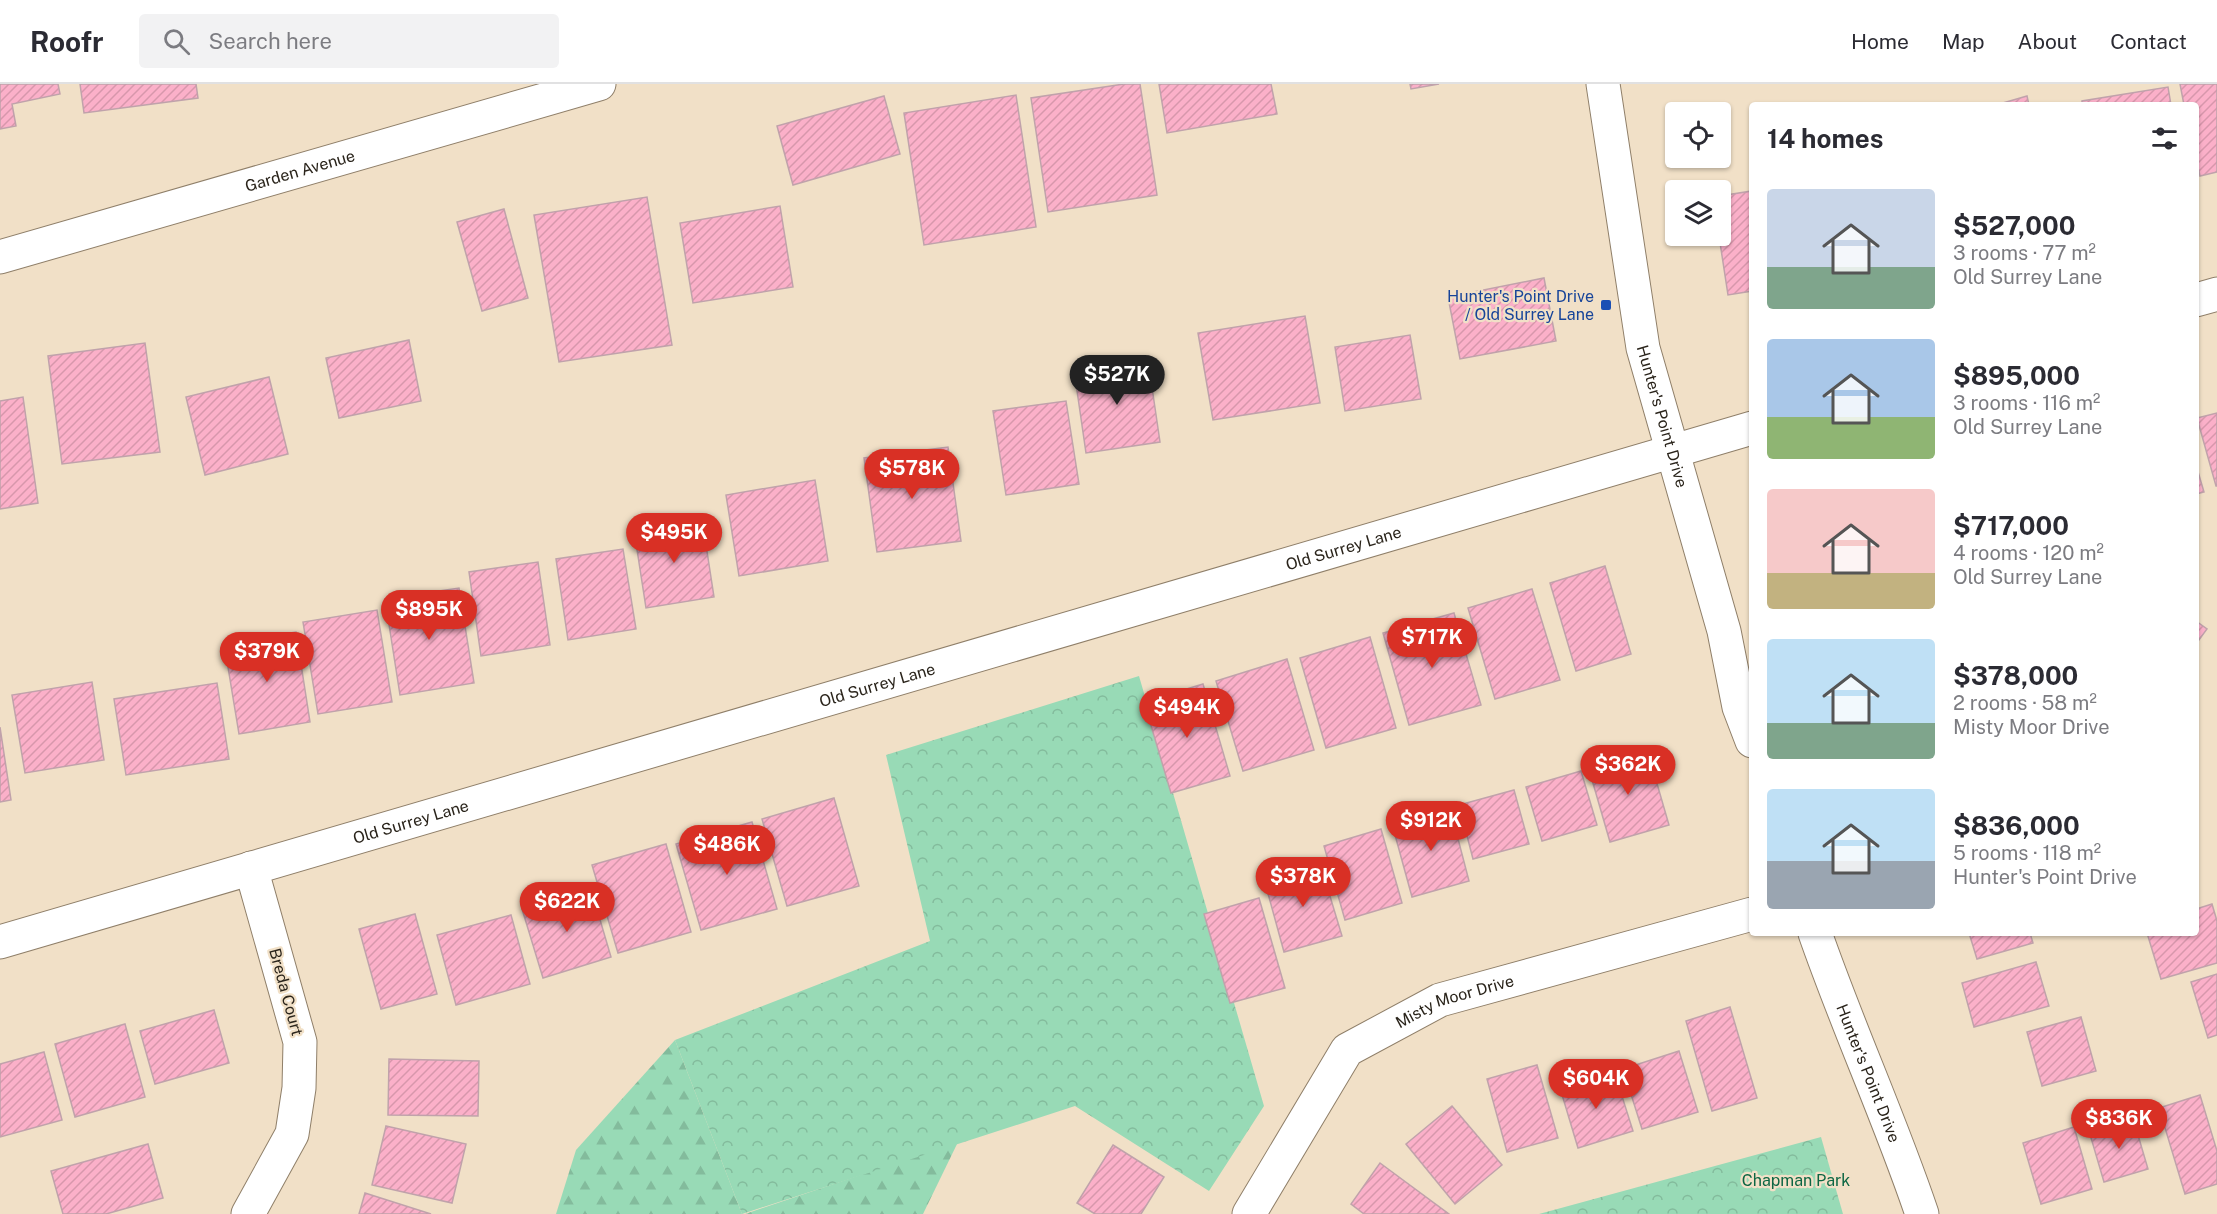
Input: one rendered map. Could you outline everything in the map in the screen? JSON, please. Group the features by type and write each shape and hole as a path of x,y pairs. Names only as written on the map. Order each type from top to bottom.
{"street":[{"name":"Garden Avenue","path":"0,256 599,84"},
{"name":"Hunter's Point Drive","path":"1603,84 1642,348 1724,631 1739,707 1749,733"},
{"path":"2199,299 2217,294"},
{"name":"Old Surrey Lane","path":"0,942 1749,429"},
{"name":"Breda Court","path":"248,1214 292,1134 299,1088 300,1042 251,868"},
{"name":"Misty Moor Drive","path":"1249,1214 1347,1050 1440,1000 1749,915"},
{"name":"Hunter's Point Drive","path":"1816,936 1865,1066 1898,1141 1922,1214"}],"green space":[{"path":"1139,676 1264,1106 1209,1191 1075,1106 742,1214 675,1040 930,941 886,755"},
{"path":"675,1040 742,1214 556,1214 576,1150"},
{"name":"Chapman Park","path":"1821,1137 1843,1214 1539,1214"},
{"path":"958,1142 923,1214 745,1214"}],"building":[{"path":"0,84 58,84 60,94 12,104 16,126 0,129"},
{"path":"80,84 196,84 198,98 84,113"},
{"path":"1124,84 1140,84 1157,195 1048,212 1031,98"},
{"path":"1159,84 1271,84 1277,114 1167,133"},
{"path":"1410,84 1439,84 1411,89"},
{"path":"2180,84 2217,84 2217,172 2200,176 2199,102 2183,102"},
{"path":"2168,87 2170,102 2082,102"},
{"path":"1016,95 1036,227 924,245 904,113"},
{"path":"884,96 900,154 793,185 777,126"},
{"path":"2027,96 2028,102 2006,102"},
{"path":"1749,191 1749,292 1728,295 1721,246 1731,246 1731,194"},
{"path":"647,197 672,345 559,362 534,215"},
{"path":"780,206 793,287 693,303 680,223"},
{"path":"504,209 528,298 482,311 457,222"},
{"path":"1544,278 1556,341 1460,359 1448,297"},
{"path":"1305,316 1320,403 1213,420 1198,333"},
{"path":"1410,335 1421,399 1345,411 1335,347"},
{"path":"409,340 421,401 339,418 326,358"},
{"path":"145,343 160,452 62,464 48,356"},
{"path":"1148,360 1160,442 1086,453 1074,370"},
{"path":"269,377 288,454 205,475 186,397"},
{"path":"23,397 38,503 0,509 0,401"},
{"path":"1066,401 1079,484 1006,495 993,411"},
{"path":"2217,413 2217,486 2199,425 2199,418"},
{"path":"948,447 961,541 877,552 864,458"},
{"path":"2199,475 2204,492 2199,493"},
{"path":"815,480 828,561 739,576 726,495"},
{"path":"702,519 714,597 646,608 634,530"},
{"path":"623,549 636,629 568,640 556,559"},
{"path":"538,562 550,645 481,656 469,572"},
{"path":"1605,566 1631,654 1576,671 1550,583"},
{"path":"459,588 474,683 400,695 385,599"},
{"path":"1532,589 1560,680 1495,699 1468,608"},
{"path":"377,610 392,702 318,714 303,622"},
{"path":"1454,613 1481,705 1409,725 1383,633"},
{"path":"2199,623 2207,629 2199,640"},
{"path":"296,632 310,722 239,734 224,643"},
{"path":"1370,637 1396,728 1326,748 1300,658"},
{"path":"1287,659 1314,750 1243,771 1216,681"},
{"path":"92,682 104,760 25,773 12,695"},
{"path":"217,683 229,759 126,775 114,699"},
{"path":"1203,684 1230,776 1171,793 1144,702"},
{"path":"0,727 11,800 0,802"},
{"path":"1647,749 1669,825 1610,842 1588,766"},
{"path":"1581,771 1597,825 1542,841 1526,787"},
{"path":"1514,790 1529,844 1473,859 1459,805"},
{"path":"834,798 859,886 787,906 762,819"},
{"path":"1450,808 1469,881 1412,897 1392,824"},
{"path":"752,822 777,909 701,930 676,844"},
{"path":"1381,829 1402,903 1345,920 1324,846"},
{"path":"666,844 691,932 618,953 592,865"},
{"path":"1320,863 1342,936 1284,952 1264,879"},
{"path":"591,889 611,957 543,978 522,909"},
{"path":"1259,898 1285,988 1230,1003 1204,914"},
{"path":"2212,904 2217,921 2217,963 2161,979 2148,936 2199,936 2199,908"},
{"path":"415,914 437,994 381,1009 359,929"},
{"path":"511,915 530,984 456,1005 437,935"},
{"path":"1970,936 2031,936 2033,943 1977,959"},
{"path":"2036,962 2049,1006 1974,1027 1962,983"},
{"path":"2217,974 2217,1035 2208,1038 2191,982"},
{"path":"1730,1007 1757,1098 1712,1111 1686,1021"},
{"path":"214,1010 229,1063 155,1084 140,1031"},
{"path":"2081,1017 2096,1071 2042,1086 2027,1032"},
{"path":"125,1024 145,1097 75,1117 55,1044"},
{"path":"1679,1051 1698,1112 1642,1129 1623,1069"},
{"path":"44,1052 62,1120 0,1137 0,1064"},
{"path":"389,1059 479,1061 478,1116 388,1115"},
{"path":"1537,1065 1558,1138 1507,1152 1487,1079"},
{"path":"1614,1071 1633,1131 1578,1148 1560,1088"},
{"path":"2200,1095 2217,1151 2217,1184 2185,1194 2159,1108"},
{"path":"1452,1106 1502,1165 1455,1204 1406,1144"},
{"path":"2133,1118 2148,1169 2104,1182 2089,1131"},
{"path":"386,1126 466,1144 452,1203 372,1185"},
{"path":"2074,1127 2092,1189 2041,1204 2023,1143"},
{"path":"148,1144 163,1198 106,1214 63,1214 51,1171"},
{"path":"1113,1145 1164,1177 1141,1214 1095,1214 1077,1203"},
{"path":"1380,1163 1449,1214 1364,1214 1351,1204"},
{"path":"365,1193 431,1214 359,1214"}],"place":[{"name":"Hunter's Point Drive / Old Surrey Lane","path":"1606,305"}]}
